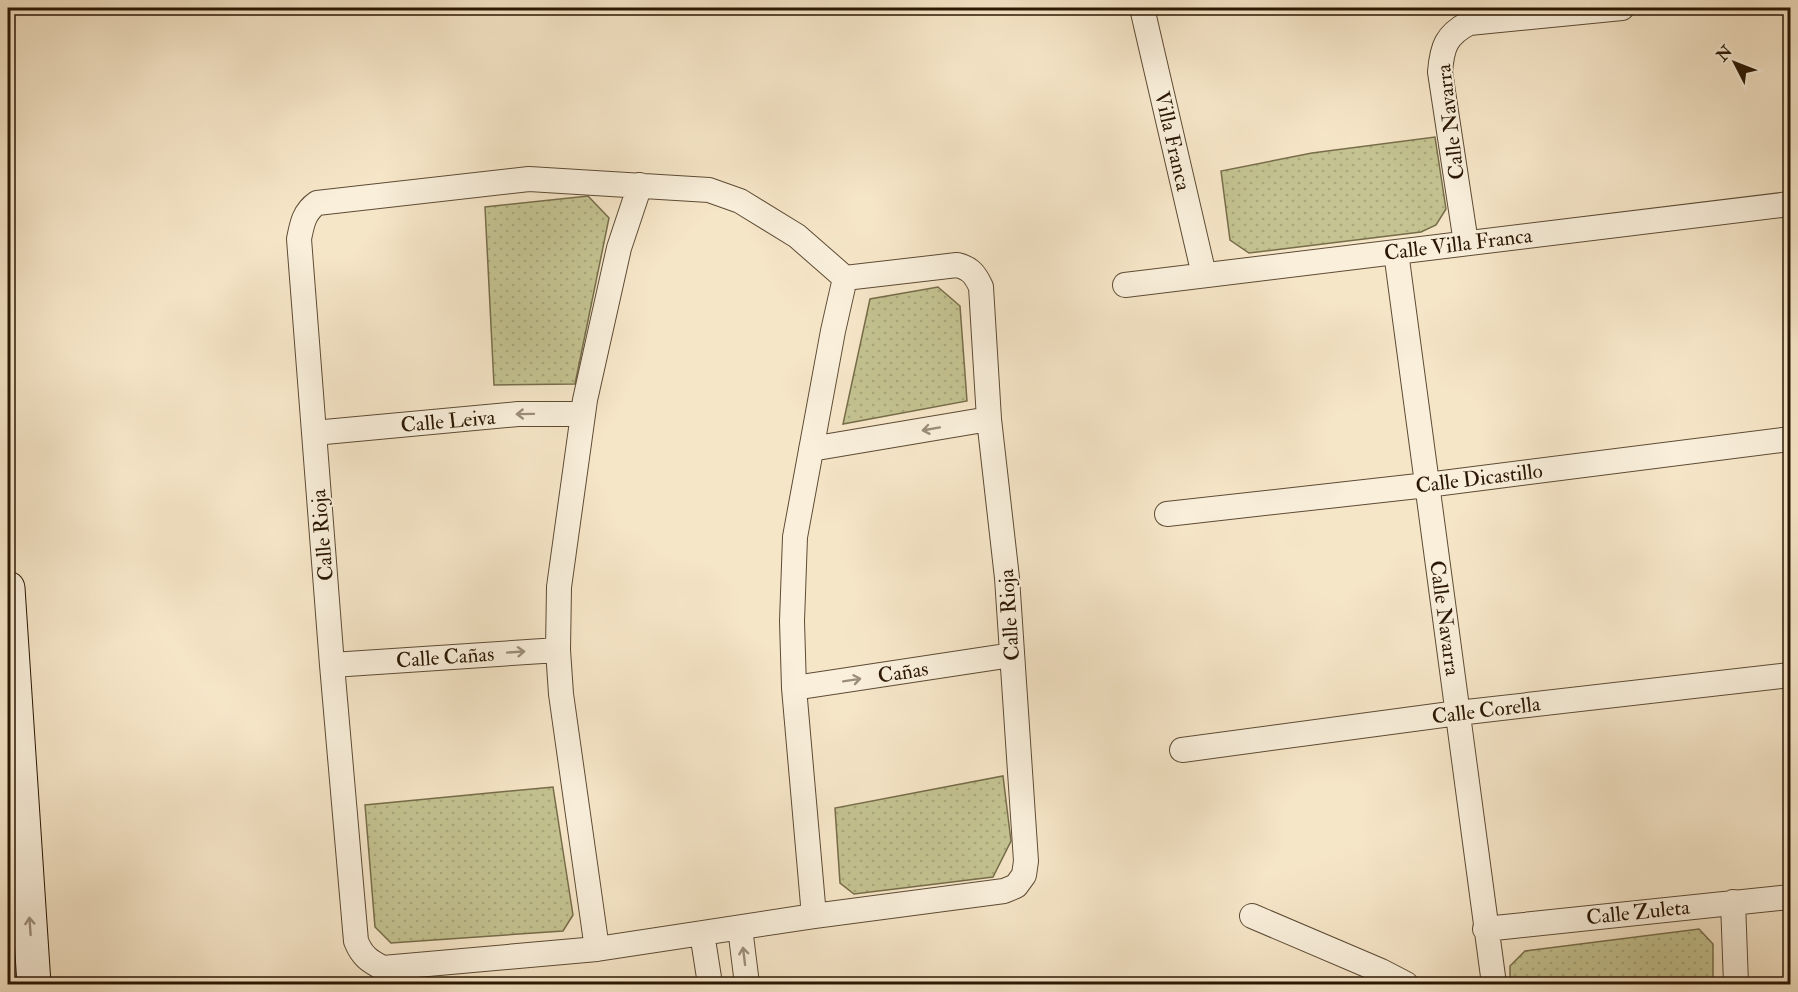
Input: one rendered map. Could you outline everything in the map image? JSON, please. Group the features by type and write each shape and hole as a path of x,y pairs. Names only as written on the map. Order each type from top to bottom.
{"street":[{"name":"Villa Franca","path":"1142,8 1204,275"},
{"name":"Calle Navarra","path":"1466,243 1440,72 1441,57 1447,40 1469,23 1622,8"},
{"name":"Calle Rioja","path":"529,179 709,190 740,201 798,236 844,278 957,265 968,268 977,277 981,287 989,419 1007,578 1026,861 1024,875 1016,886 1004,891 814,916 597,949 382,968 369,961 361,953 356,941 332,665 299,239 302,224 309,209 317,203 529,179"},
{"path":"597,949 561,694 558,650 559,587 583,414 619,248 640,185"},
{"name":"Calle Villa Franca","path":"1125,285 1791,204"},
{"name":"Calle Navarra","path":"1396,252 1494,984"},
{"path":"814,916 794,688 792,621 795,537 844,278"},
{"name":"Calle Leiva","path":"314,433 518,414 583,414"},
{"path":"811,449 989,419"},
{"name":"Calle Dicastillo","path":"1167,514 1427,485 1791,439"},
{"path":"8,588 34,984"},
{"name":"Calle Cañas","path":"332,665 558,650"},
{"name":"Cañas","path":"794,688 1012,656"},
{"name":"Calle Corella","path":"1182,750 1458,713 1791,675"},
{"name":"Calle Zuleta","path":"1485,928 1791,897"},
{"path":"1733,902 1737,984"},
{"path":"1252,916 1382,971 1406,984"},
{"path":"740,928 747,984"},
{"path":"702,933 710,984"}],"shaded area":[{"path":"1435,137 1446,209 1436,225 1421,232 1249,253 1230,240 1221,171 1312,153"},
{"path":"588,196 609,218 575,384 494,385 485,207"},
{"path":"938,287 960,306 967,401 843,424 870,299"},
{"path":"1003,776 1011,841 993,877 854,894 840,883 835,808"},
{"path":"553,787 573,915 563,931 391,943 375,927 365,805"},
{"path":"1699,929 1713,944 1713,984 1510,984 1510,966 1525,951"}]}
